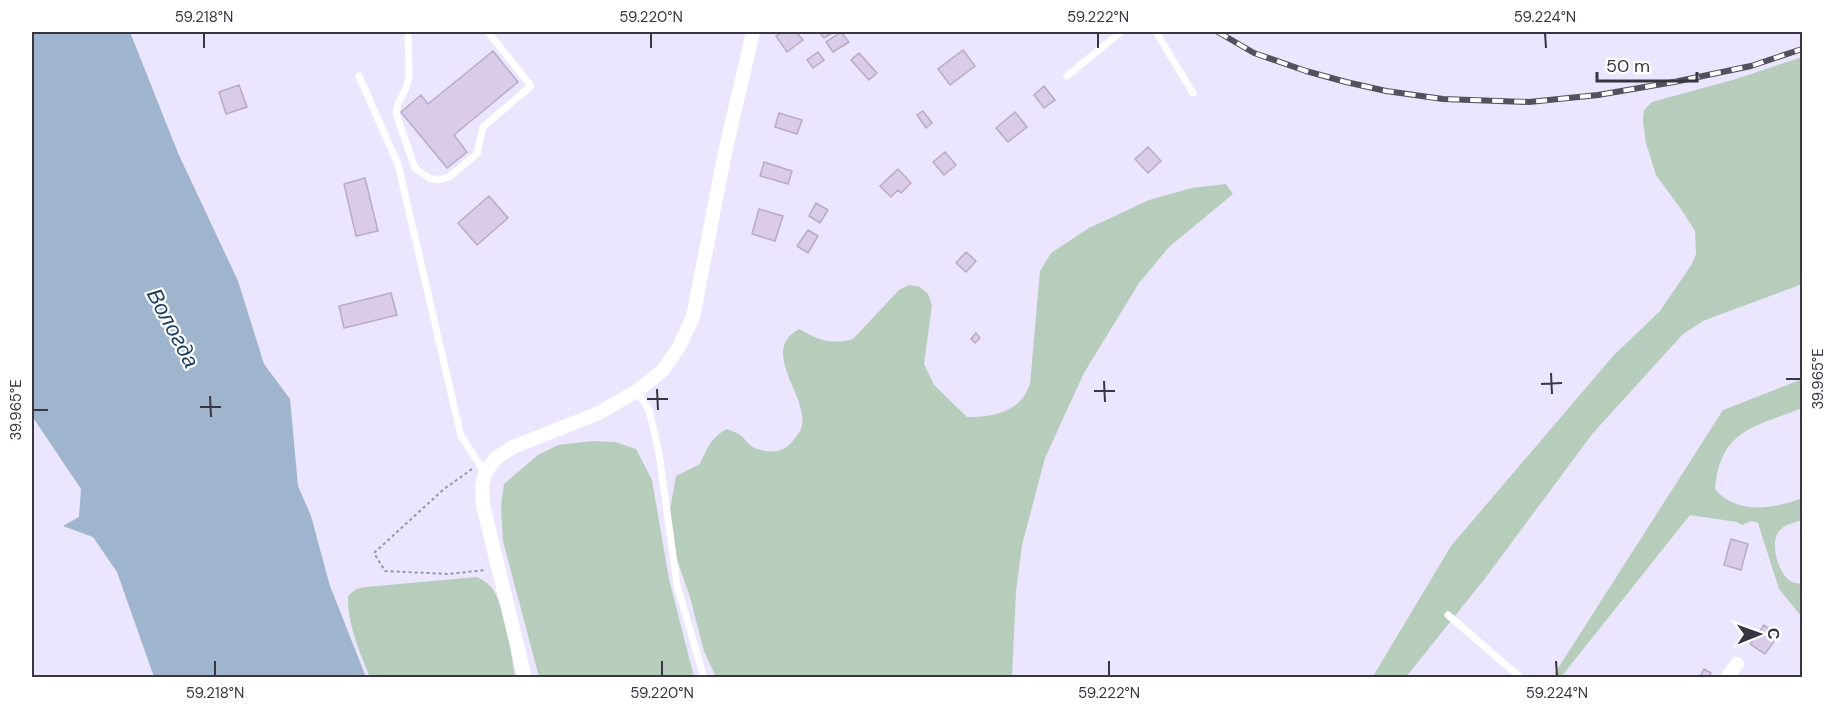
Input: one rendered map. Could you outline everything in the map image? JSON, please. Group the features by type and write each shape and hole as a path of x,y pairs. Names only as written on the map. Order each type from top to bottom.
{"street":[{"path":"525,678 483,505 482,468 513,447 598,413 638,392 662,371 679,347 693,317 725,152 753,32"},
{"path":"1727,678 1737,664"}],"lane":[{"path":"408,32 409,78 396,114 415,168 429,178 439,180 449,177 477,154 483,128 531,86 488,32"},
{"path":"1067,76 1120,32"},
{"path":"1156,32 1193,93"},
{"path":"359,76 398,164 461,436 482,468"},
{"path":"638,392 649,410 659,453 677,585 704,678"},
{"path":"1448,615 1521,678"}],"path":[{"path":"482,468 444,489 374,553 385,571 448,574 498,568"}],"green space":[{"path":"1802,57 1802,284 1703,321 1683,334 1593,433 1486,577 1406,677 1372,678 1451,546 1613,356 1660,311 1692,264 1696,254 1695,231 1656,175 1646,143 1644,110 1652,102 1736,79"},
{"path":"1226,184 1233,194 1169,247 1139,283 1084,373 1045,458 1022,545 1016,591 1012,677 716,677 704,651 690,597 675,554 670,509 676,476 700,464 713,440 727,429 740,435 753,447 763,450 780,450 792,442 800,431 803,419 784,364 783,351 787,339 799,329 825,340 838,342 853,339 899,290 909,285 920,287 928,294 932,305 924,364 934,385 967,417 987,416 1005,411 1020,401 1030,384 1040,271 1051,253 1089,228 1149,200 1192,188"},
{"path":"1802,379 1802,408 1755,426 1732,442 1718,469 1715,489 1734,503 1745,506 1768,507 1802,498 1802,520 1788,524 1781,529 1775,539 1775,546 1777,560 1783,573 1791,582 1802,584 1802,617 1779,589 1758,523 1752,521 1742,525 1737,522 1690,515 1561,677 1556,677 1555,673 1723,410"},
{"path":"593,441 615,442 636,449 652,480 669,579 694,677 539,677 503,541 501,506 504,484 538,455 558,445"},
{"path":"477,577 492,588 503,613 515,677 370,677 352,627 348,596 356,589 366,587"}],"water":[{"name":"Вологда","path":"32,32 130,32 178,153 238,281 264,364 290,399 298,486 311,516 330,586 366,677 154,677 117,572 93,537 63,526 79,517 81,489 32,416"}],"building":[{"path":"783,32 796,32 803,40 787,52 776,36"},
{"path":"819,32 834,32 824,38"},
{"path":"841,32 849,42 833,52 826,42"},
{"path":"963,50 975,66 950,85 938,69"},
{"path":"493,51 518,82 454,135 467,152 447,168 401,112 421,95 428,104"},
{"path":"818,52 824,60 813,68 807,60"},
{"path":"859,53 877,73 869,80 851,60"},
{"path":"239,85 247,107 226,114 219,92"},
{"path":"1044,86 1055,100 1044,108 1034,95"},
{"path":"923,111 932,123 926,128 917,115"},
{"path":"1015,112 1027,127 1008,142 996,128"},
{"path":"779,113 802,120 797,134 775,127"},
{"path":"1148,147 1161,161 1148,173 1135,159"},
{"path":"945,152 956,165 944,175 933,162"},
{"path":"764,162 792,171 788,184 760,176"},
{"path":"898,169 911,183 901,193 898,190 891,197 880,186"},
{"path":"365,178 378,231 356,236 344,184"},
{"path":"489,196 508,218 477,245 458,223"},
{"path":"816,203 828,210 820,223 809,216"},
{"path":"759,209 783,216 775,241 752,234"},
{"path":"808,230 818,236 808,253 797,246"},
{"path":"966,252 976,261 966,272 956,263"},
{"path":"391,293 397,315 344,328 339,306"},
{"path":"976,333 980,338 975,343 971,339"},
{"path":"1731,539 1748,544 1741,570 1724,565"},
{"path":"1764,625 1778,636 1765,654 1750,644"},
{"path":"1704,669 1711,673 1709,678 1699,678"}],"railway":[{"path":"1218,32 1254,53 1346,82 1386,91 1443,99 1529,102 1598,95 1674,82 1751,66 1802,49"}]}
